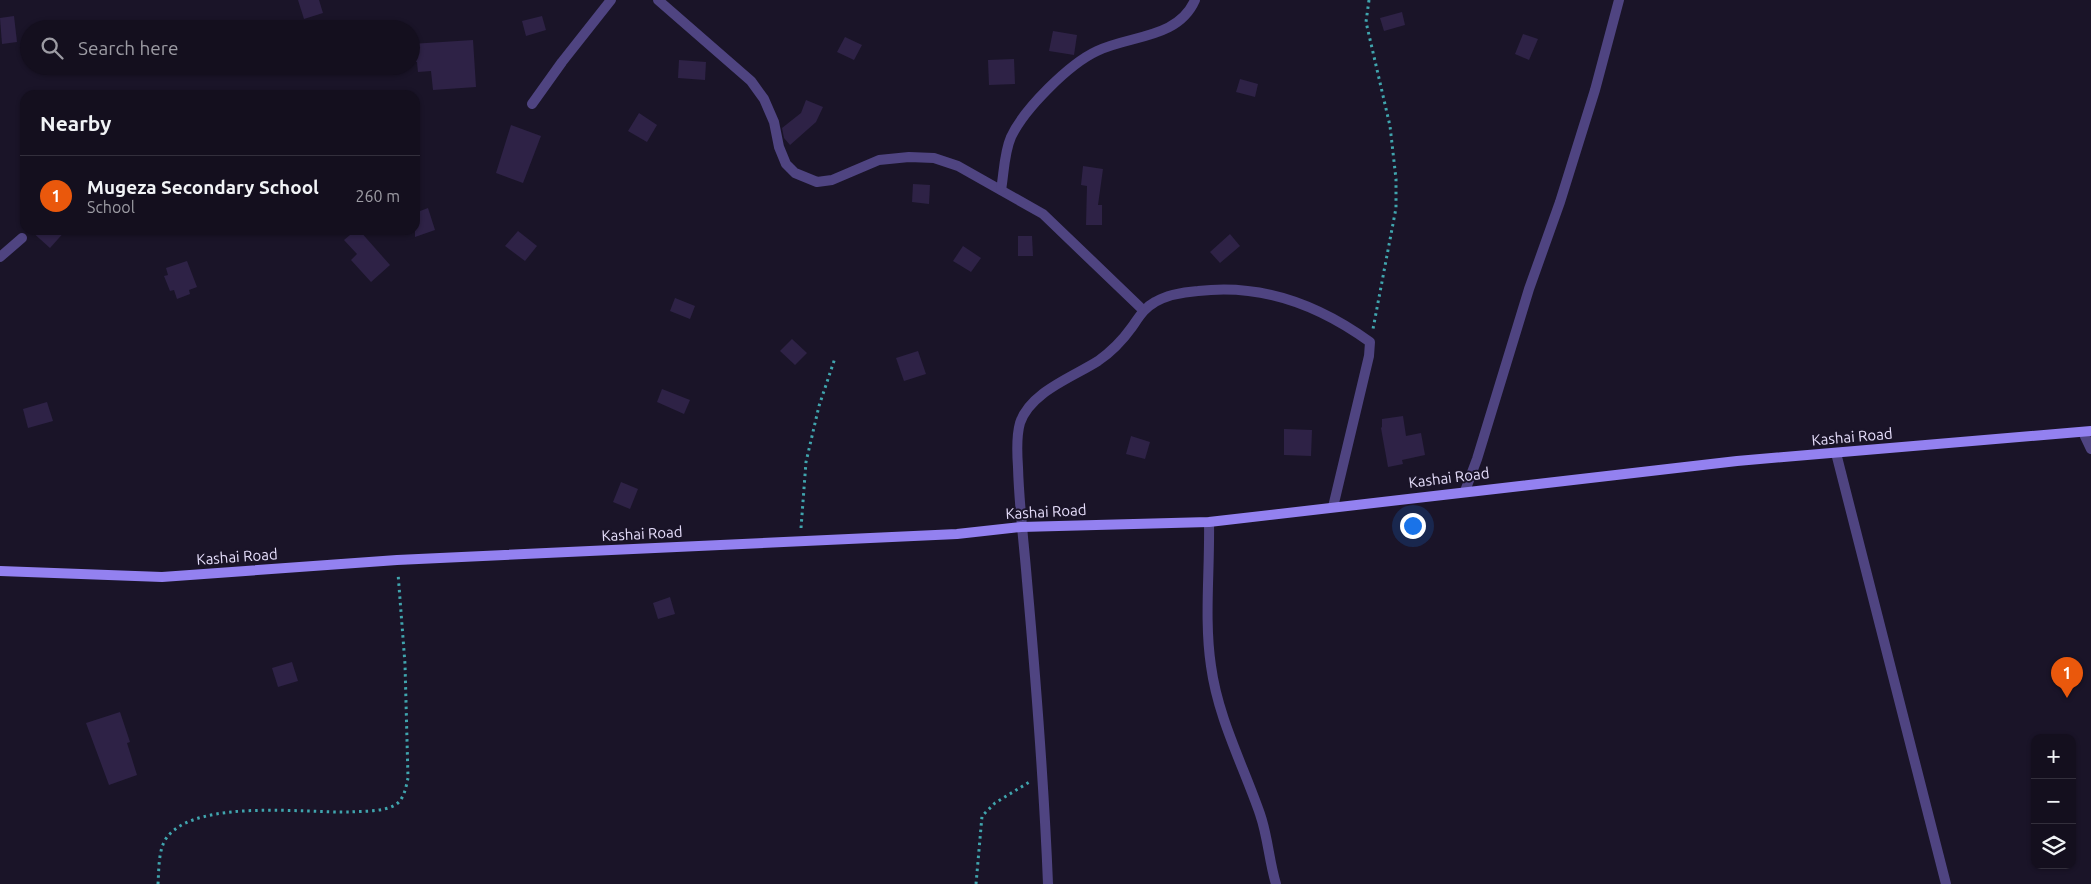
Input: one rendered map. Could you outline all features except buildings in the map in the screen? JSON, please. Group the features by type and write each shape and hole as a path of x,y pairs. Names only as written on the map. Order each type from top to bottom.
{"street":[{"path":"532,104 562,62 611,0"},
{"path":"658,0 755,86 774,122 782,155 795,173 817,182 837,178 860,166 879,160 909,157 934,158 958,166 1043,214 1143,310"},
{"path":"1001,190 1010,139 1019,123 1074,65 1096,51 1164,30 1176,24 1191,10 1195,0"},
{"path":"1465,491 1529,289 1563,193 1595,90 1619,0"},
{"path":"0,257 22,238"},
{"path":"1048,884 1043,765 1021,527 1017,442 1021,422 1029,408 1043,394 1109,354 1132,328 1143,310 1157,300 1188,292 1226,287 1249,290 1297,302 1339,320 1370,342 1370,356 1333,507"},
{"path":"2087,432 2091,449"},
{"name":"Kashai Road","path":"0,571 162,577 397,560 956,534 1021,527 1209,522 1737,461 2087,432"},
{"path":"1836,453 1946,884"},
{"path":"1209,522 1208,624 1211,668 1223,715 1264,826 1276,884"}],"path":[{"path":"1369,0 1366,22 1390,126 1396,179 1396,208 1370,342"},
{"path":"800,541 806,462 819,406 835,358"},
{"path":"158,884 160,859 167,836 197,817 229,811 371,811 396,805 400,800 404,794 408,778 405,664 397,560"},
{"path":"976,884 982,816 995,803 1032,781 1043,765"}],"place":[{"name":"Mugeza Secondary School","path":"2067,698"}]}
